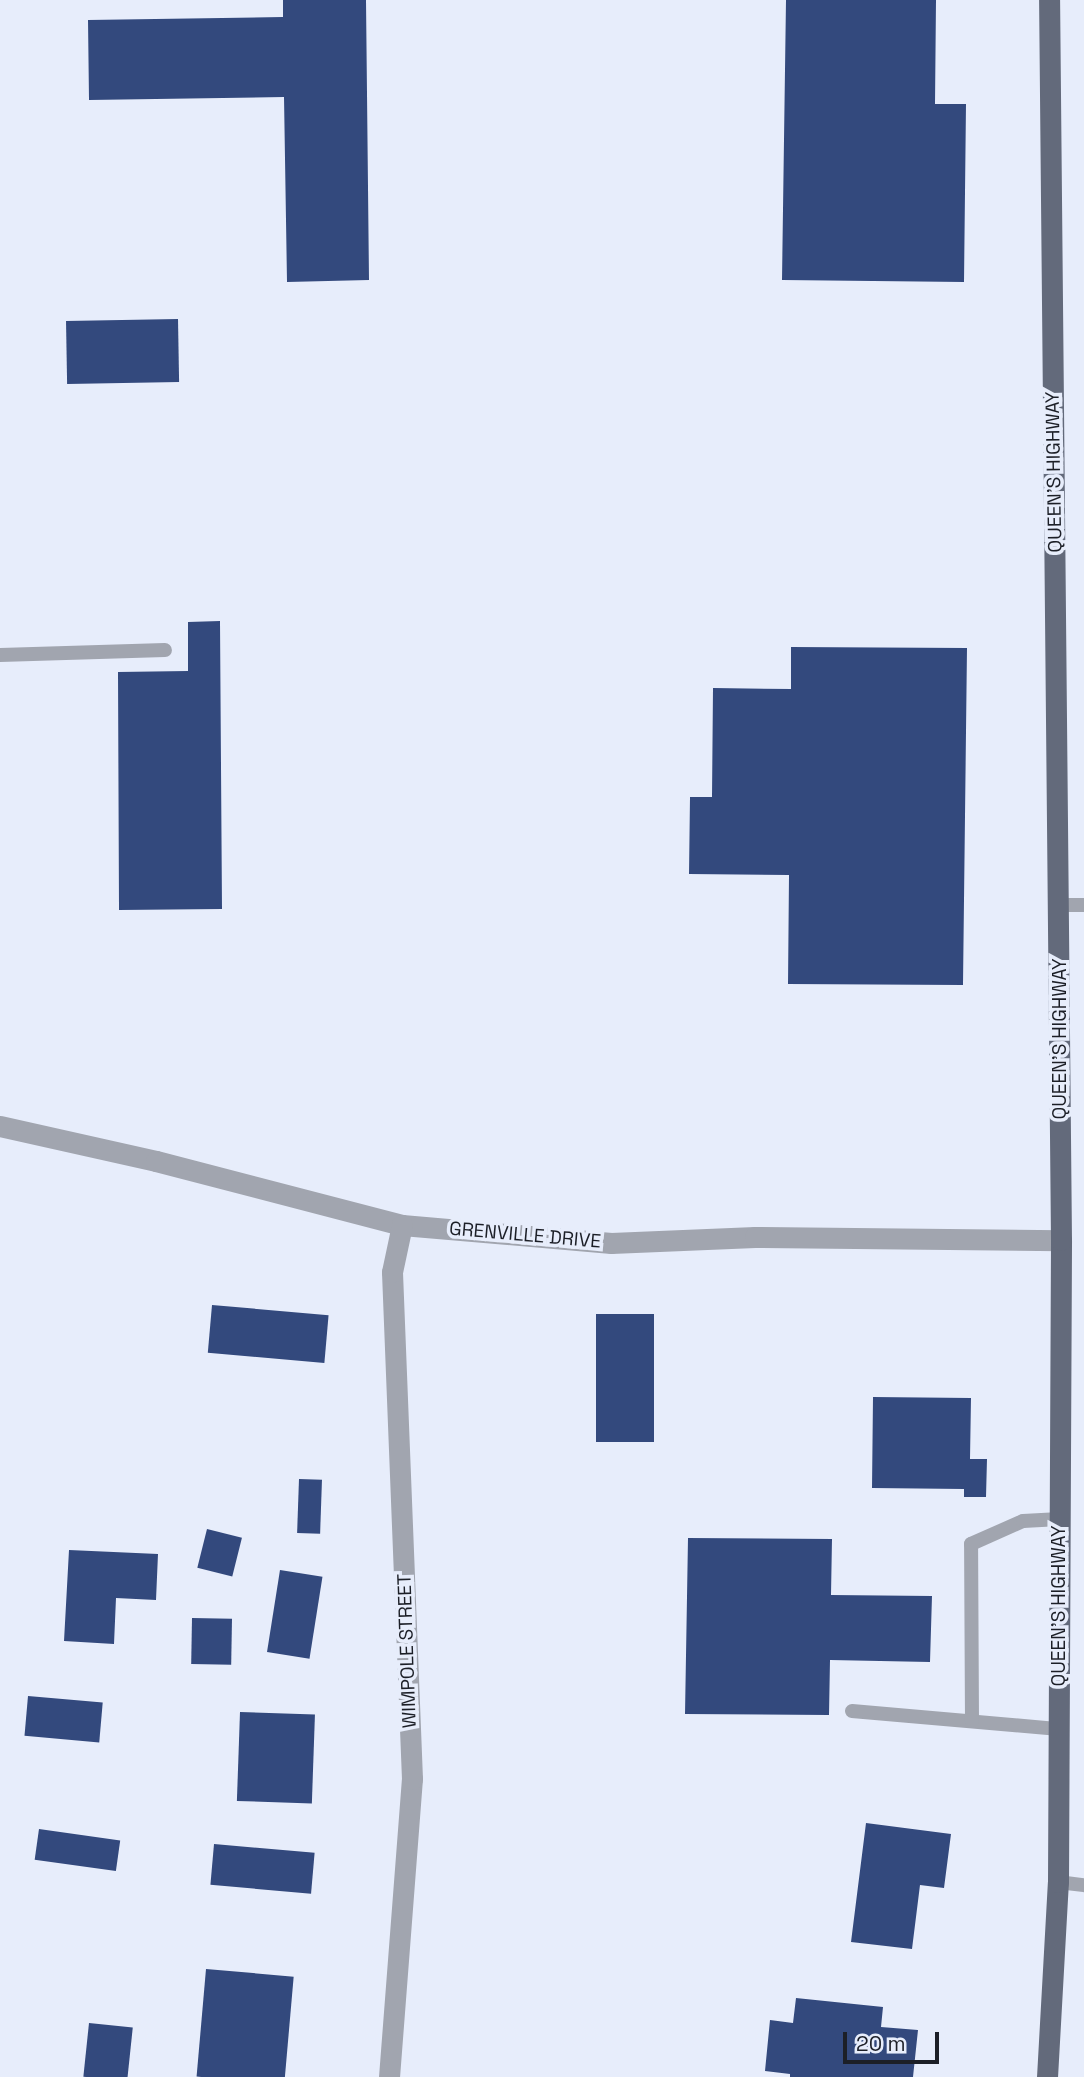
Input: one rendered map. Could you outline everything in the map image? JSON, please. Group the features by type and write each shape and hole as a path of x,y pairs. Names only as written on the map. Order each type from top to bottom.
{"main road":[{"name":"QUEEN'S HIGHWAY","path":"1046,2077 1058,1882 1061,1240 1049,0"}],"street":[{"name":"GRENVILLE DRIVE","path":"0,1125 156,1161 402,1225 611,1243 755,1237 1061,1240"},
{"name":"WIMPOLE STREET","path":"389,2077 412,1779 392,1272 402,1225"}],"lane":[{"path":"0,655 165,650"},
{"path":"1059,905 1084,905"},
{"path":"972,1721 971,1544 1023,1521 1060,1519"},
{"path":"852,1711 1059,1729"},
{"path":"1058,1882 1084,1885"}],"building":[{"path":"283,0 366,0 369,280 287,282 284,97 89,100 88,20 283,17"},
{"path":"786,0 936,0 935,104 966,104 964,282 782,280"},
{"path":"178,319 179,382 67,384 66,321"},
{"path":"220,621 222,909 119,910 118,672 188,671 188,622"},
{"path":"791,647 967,648 963,985 788,984 789,875 689,874 690,797 712,797 713,688 791,689"},
{"path":"212,1305 329,1315 324,1363 208,1353"},
{"path":"596,1314 654,1314 654,1442 596,1442"},
{"path":"873,1397 971,1398 970,1459 987,1459 986,1497 964,1497 964,1489 872,1488"},
{"path":"299,1479 322,1480 320,1534 297,1533"},
{"path":"207,1529 242,1538 232,1577 197,1568"},
{"path":"688,1538 832,1539 831,1595 932,1596 930,1662 830,1660 829,1715 685,1714"},
{"path":"69,1550 158,1554 156,1600 116,1598 114,1644 64,1641"},
{"path":"280,1570 322,1577 309,1659 267,1652"},
{"path":"192,1618 232,1619 231,1665 191,1664"},
{"path":"28,1696 103,1703 99,1742 25,1736"},
{"path":"240,1712 315,1715 312,1804 237,1801"},
{"path":"866,1823 951,1834 944,1888 920,1885 912,1949 851,1942"},
{"path":"39,1829 120,1840 116,1871 35,1860"},
{"path":"214,1844 315,1853 311,1894 210,1885"},
{"path":"206,1969 294,1977 285,2077 197,2077"},
{"path":"796,1998 883,2007 881,2027 918,2030 913,2077 790,2077 790,2074 765,2071 770,2020 793,2023"},
{"path":"89,2023 133,2028 128,2077 83,2077"}]}
